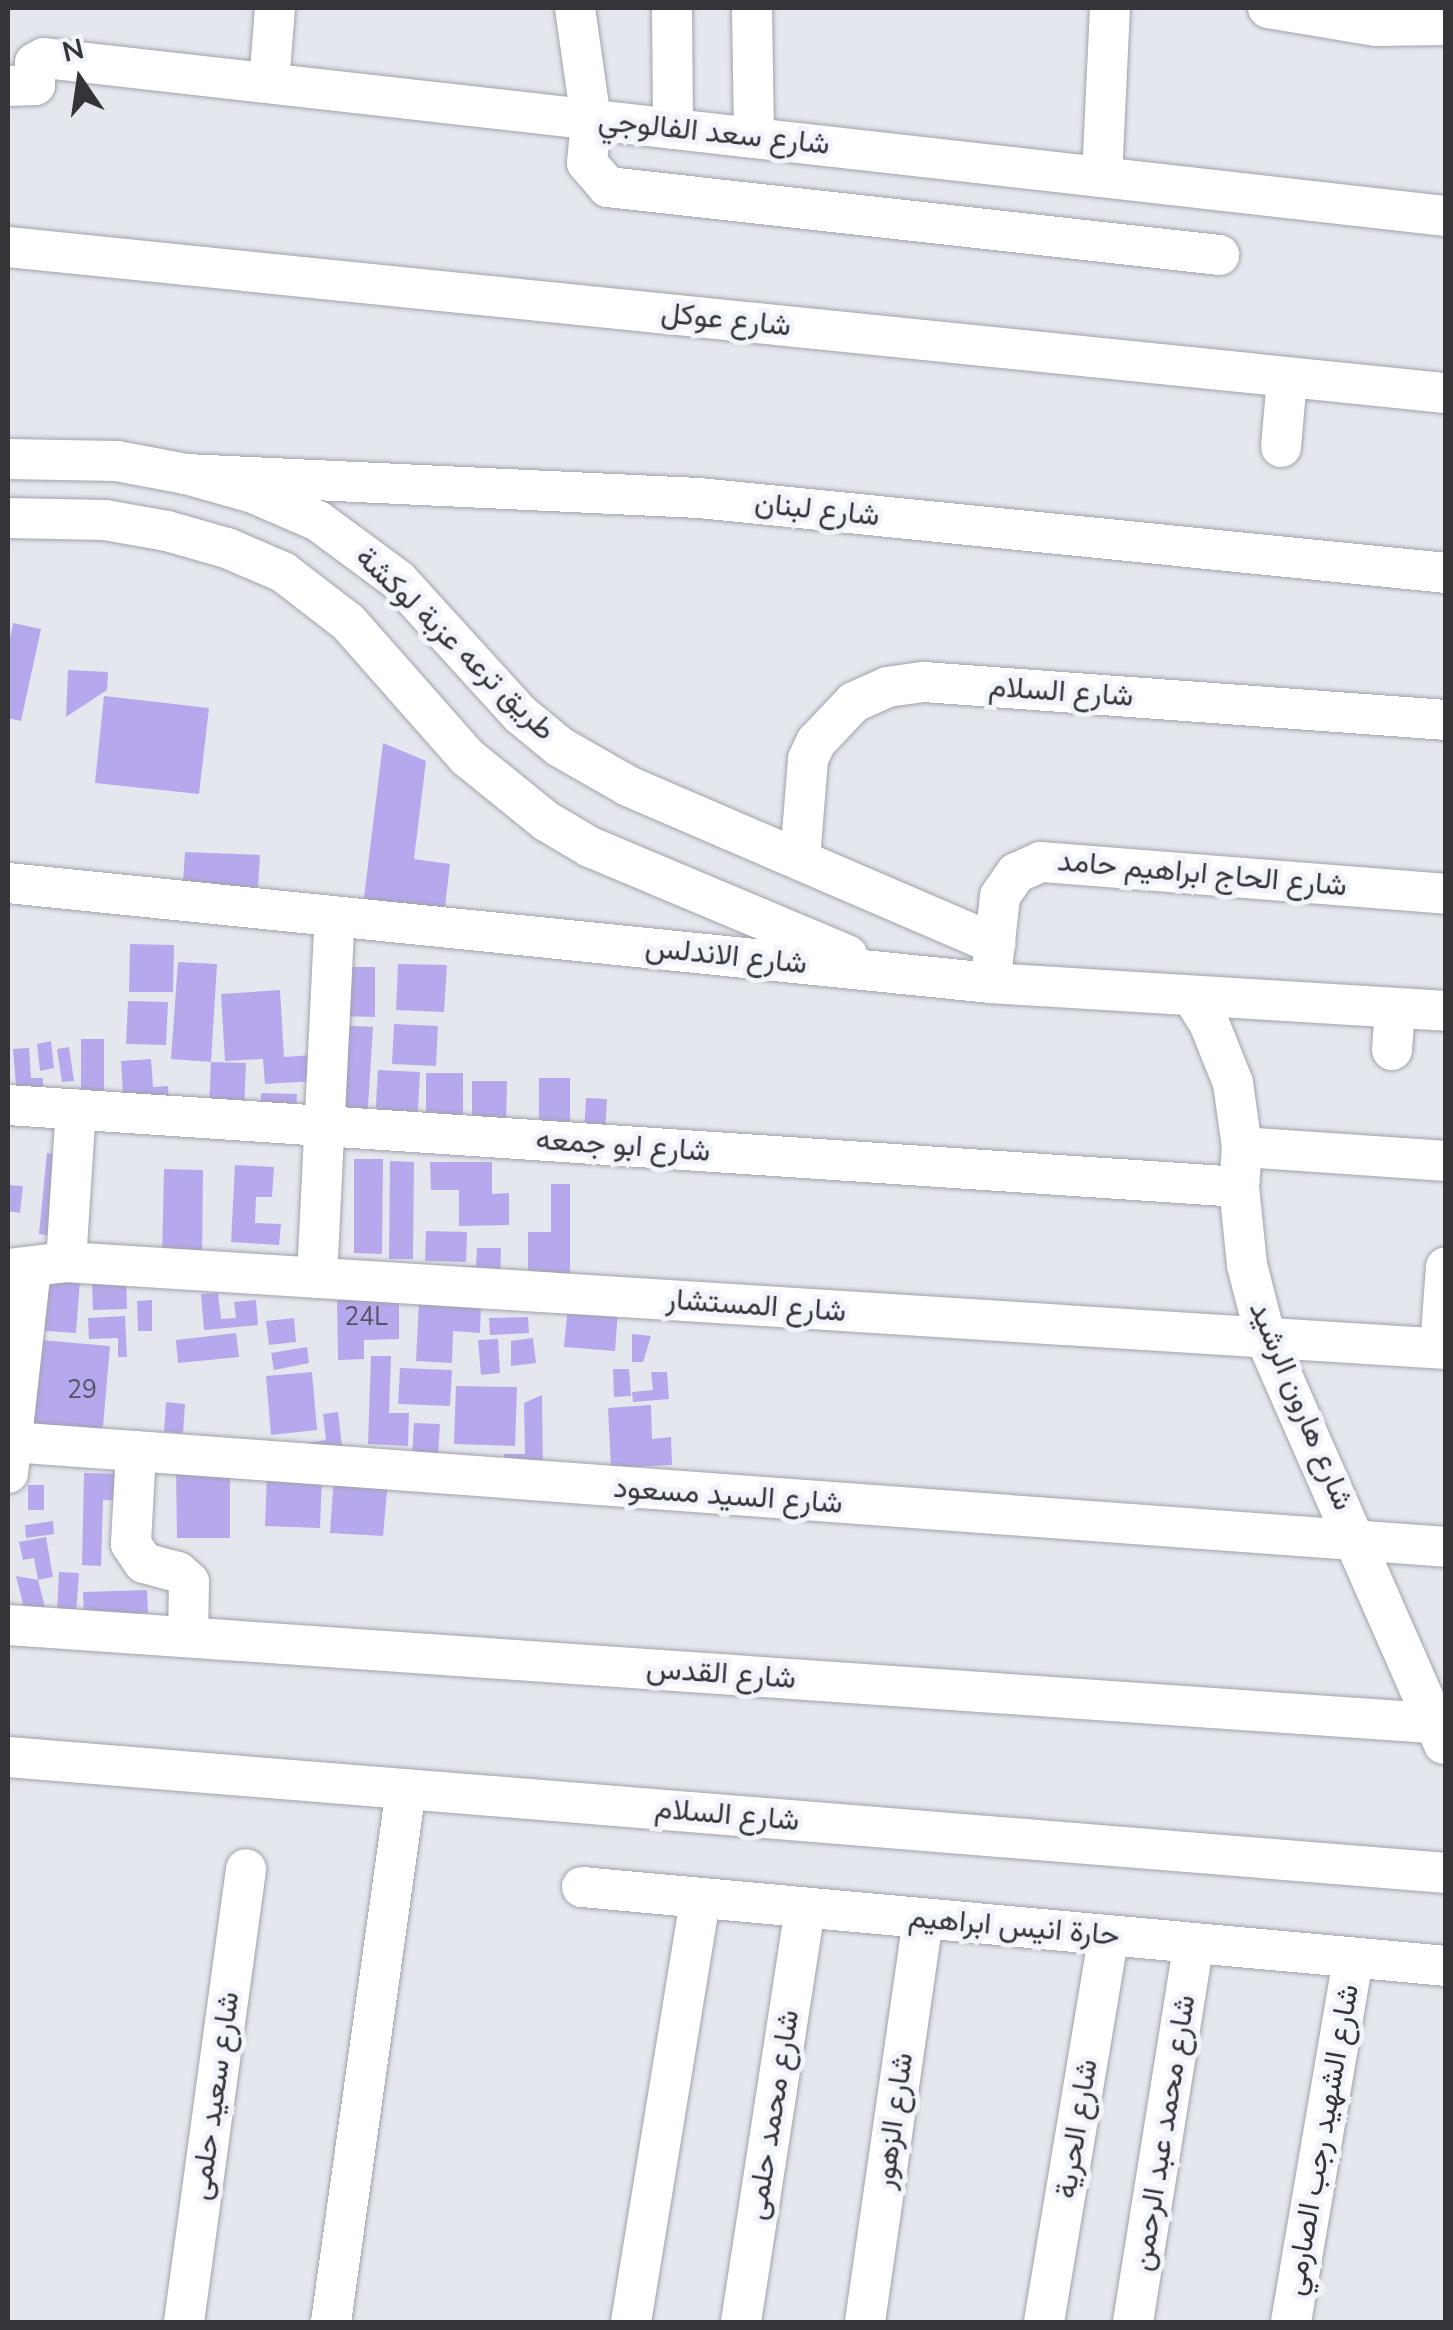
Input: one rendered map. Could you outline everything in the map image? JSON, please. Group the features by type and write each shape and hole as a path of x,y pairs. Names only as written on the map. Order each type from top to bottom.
{"street":[{"path":"269,83 275,8"},
{"path":"575,8 591,120 587,162 599,181 620,190 1220,255"},
{"path":"672,8 673,129"},
{"path":"752,8 754,138"},
{"path":"1102,177 1110,8"},
{"path":"1268,8 1376,26 1446,25"},
{"name":"شارع سعد الفالوجي","path":"8,86 35,86 36,63 44,58 1446,216"},
{"name":"شارع عوكل","path":"8,246 1446,392"},
{"path":"1281,447 1287,378"},
{"name":"طريق ترعه عزبة لوكشة","path":"8,459 117,461 186,474 253,493 318,521 360,548 398,580 520,716 560,747 628,786 800,859 993,963"},
{"name":"شارع لبنان","path":"186,474 699,498 1446,572"},
{"name":"طريق ترعه عزبة لوكشة","path":"8,518 105,520 167,531 283,572 348,622 467,757 546,822 590,847 888,972"},
{"name":"شارع السلام","path":"800,859 808,759 816,742 854,702 887,687 924,682 1446,720"},
{"name":"شارع الحاج ابراهيم حامد","path":"993,963 1000,896 1016,872 1041,862 1446,894"},
{"name":"شارع الاندلس","path":"8,882 888,972 993,963 1192,996 1446,1011"},
{"path":"316,1278 335,916"},
{"name":"شارع هارون الرشيد","path":"1192,996 1228,1068 1242,1147 1239,1187 1248,1265 1266,1339 1442,1732"},
{"path":"1392,1050 1395,1008"},
{"name":"شارع ابو جمعه","path":"8,1104 1239,1187"},
{"path":"9,1457 35,1267 76,1109"},
{"path":"1242,1147 1446,1160"},
{"name":"شارع المستشار","path":"35,1267 316,1278 1443,1349"},
{"path":"1443,1349 1446,1267"},
{"path":"136,1450 131,1544 144,1563 178,1572 188,1582 188,1638"},
{"name":"شارع السيد مسعود","path":"9,1457 136,1450 1360,1544 1446,1547"},
{"name":"شارع القدس","path":"8,1625 1442,1732"},
{"name":"شارع السلام","path":"8,1758 1446,1873"},
{"path":"331,2322 406,1789"},
{"name":"شارع سعيد حلمى","path":"184,2322 246,1868"},
{"name":"حارة انيس ابراهيم","path":"582,1888 1446,1966"},
{"path":"631,2322 700,1899"},
{"name":"شارع محمد حلمى","path":"741,2322 805,1908"},
{"name":"شارع الزهور","path":"864,2322 923,1919"},
{"name":"شارع الحرية","path":"1044,2322 1109,1936"},
{"name":"شارع محمد عبد الرحمن","path":"1133,2322 1194,1943"},
{"name":"شارع الشهيد رجب الصارمي","path":"1291,2322 1354,1958"}],"building":[{"path":"13,623 41,629 21,721 8,718 8,650"},
{"path":"68,670 108,672 107,690 66,717"},
{"path":"104,696 209,708 199,794 95,783"},
{"path":"383,743 426,761 414,859 450,864 443,924 362,914"},
{"path":"185,852 260,855 257,901 182,897"},
{"path":"130,944 174,945 173,992 129,992"},
{"path":"178,962 217,964 211,1062 171,1059"},
{"path":"398,964 447,965 444,1012 396,1010"},
{"path":"341,967 375,967 375,1017 340,1016"},
{"path":"280,990 284,1057 312,1055 313,1081 265,1084 263,1059 225,1061 221,994"},
{"path":"128,1001 168,1002 166,1045 126,1044"},
{"path":"394,1024 438,1026 436,1066 392,1064"},
{"path":"338,1025 373,1027 367,1122 332,1120"},
{"path":"81,1039 104,1039 104,1100 81,1101"},
{"path":"51,1041 54,1068 40,1071 37,1044"},
{"path":"69,1047 74,1081 62,1082 57,1049"},
{"path":"29,1048 31,1078 43,1078 43,1095 17,1097 13,1049"},
{"path":"151,1059 153,1087 168,1086 169,1107 124,1110 121,1061"},
{"path":"211,1062 246,1063 244,1111 209,1110"},
{"path":"378,1070 420,1072 417,1127 375,1121"},
{"path":"426,1073 463,1073 463,1126 426,1126"},
{"path":"539,1078 570,1078 570,1133 539,1133"},
{"path":"472,1081 507,1081 506,1130 472,1130"},
{"path":"261,1093 297,1094 296,1115 260,1114"},
{"path":"586,1098 607,1099 605,1136 584,1134"},
{"path":"47,1153 63,1155 55,1236 39,1234"},
{"path":"354,1159 383,1159 382,1254 354,1253"},
{"path":"390,1161 414,1162 413,1259 389,1259"},
{"path":"430,1162 492,1162 492,1194 509,1193 509,1225 459,1226 459,1190 431,1190"},
{"path":"235,1165 274,1167 272,1197 256,1197 255,1223 281,1224 279,1245 231,1242"},
{"path":"164,1169 203,1170 202,1261 162,1260"},
{"path":"551,1184 570,1184 570,1279 528,1280 528,1232 551,1232"},
{"path":"8,1185 23,1186 20,1213 8,1211"},
{"path":"426,1231 467,1232 466,1262 425,1261"},
{"path":"477,1248 501,1248 500,1280 451,1280 451,1266 476,1266"},
{"path":"37,1278 80,1280 76,1333 33,1330"},
{"path":"126,1278 127,1309 93,1310 92,1279"},
{"path":"218,1293 221,1319 236,1318 234,1302 256,1300 258,1325 204,1330 201,1294"},
{"path":"399,1299 399,1339 364,1340 364,1359 338,1360 337,1300"},
{"path":"152,1300 152,1331 138,1331 137,1301"},
{"path":"419,1300 481,1303 480,1333 453,1331 452,1363 416,1361"},
{"path":"568,1305 618,1310 615,1351 564,1347"},
{"path":"125,1316 127,1357 118,1357 118,1338 89,1339 88,1318"},
{"path":"528,1317 529,1333 490,1335 489,1318"},
{"path":"294,1318 296,1342 269,1345 266,1321"},
{"path":"236,1333 239,1357 178,1363 176,1340"},
{"path":"632,1334 651,1336 643,1362 632,1362"},
{"path":"533,1338 536,1363 511,1366 511,1341"},
{"path":"29,1339 110,1346 102,1438 21,1431"},
{"path":"498,1339 500,1373 481,1375 478,1340"},
{"path":"307,1347 309,1363 274,1370 271,1353"},
{"path":"371,1356 391,1356 389,1413 409,1413 408,1446 368,1444"},
{"path":"400,1368 452,1370 450,1406 398,1404"},
{"path":"613,1369 629,1369 631,1396 614,1397"},
{"path":"312,1372 317,1430 271,1435 266,1376"},
{"path":"651,1372 667,1372 669,1399 633,1402 632,1392 653,1390"},
{"path":"456,1386 517,1387 515,1446 454,1444"},
{"path":"542,1395 543,1469 504,1470 504,1454 525,1454 524,1403"},
{"path":"166,1402 185,1404 183,1433 164,1432"},
{"path":"651,1405 652,1439 671,1437 672,1465 611,1468 608,1408"},
{"path":"338,1412 343,1455 310,1459 308,1443 326,1440 323,1414"},
{"path":"414,1423 440,1424 438,1457 412,1456"},
{"path":"176,1469 230,1469 230,1538 177,1538"},
{"path":"267,1472 322,1474 320,1528 265,1526"},
{"path":"84,1473 127,1474 127,1501 103,1500 101,1566 82,1565"},
{"path":"334,1476 388,1480 383,1536 330,1533"},
{"path":"28,1485 44,1485 44,1510 28,1510"},
{"path":"53,1521 54,1534 26,1538 25,1525"},
{"path":"46,1537 53,1577 38,1580 34,1558 23,1560 19,1542"},
{"path":"59,1572 79,1573 76,1613 57,1612"},
{"path":"16,1576 38,1580 46,1611 26,1616"},
{"path":"147,1590 148,1613 84,1615 83,1592"}]}
